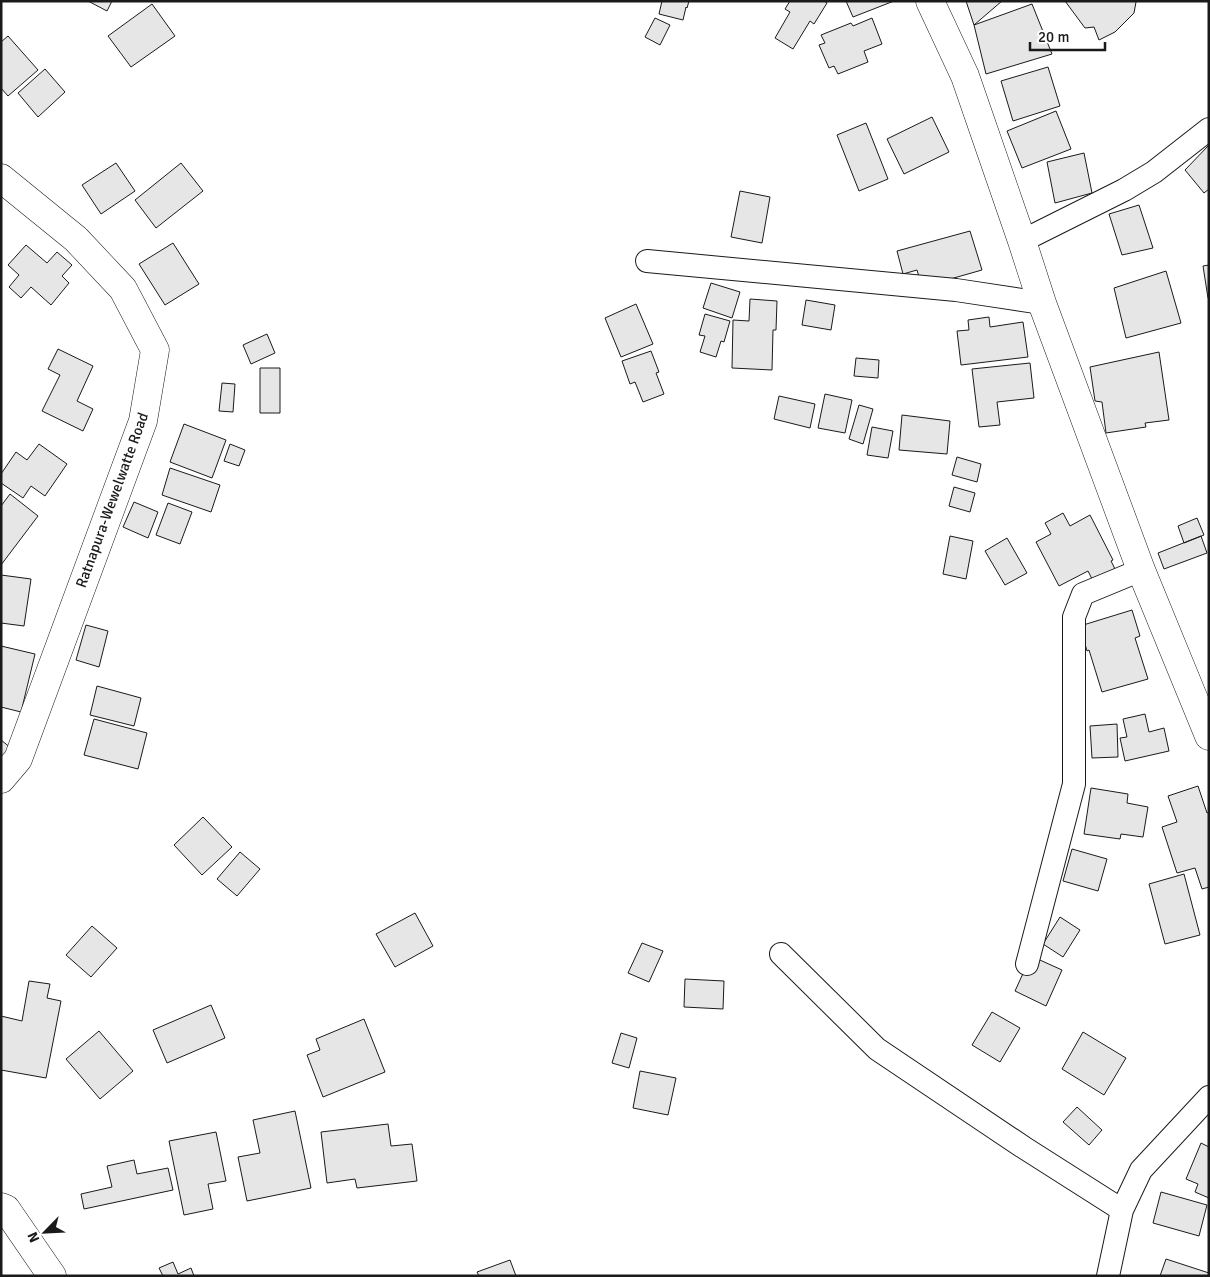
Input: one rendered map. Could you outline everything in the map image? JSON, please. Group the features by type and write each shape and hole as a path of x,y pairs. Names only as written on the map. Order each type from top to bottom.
{"street":[{"path":"930,1 965,76 1042,303 1141,570 1209,736"},
{"path":"1022,241 1124,190 1154,172 1209,129"},
{"name":"Ratnapura-Wewelwatte Road","path":"1,178 76,239 123,289 155,350 143,421 18,759 1,779"},
{"path":"647,261 956,290 1042,303"},
{"path":"1028,964 1074,784 1074,617 1083,594 1141,570"},
{"path":"781,954 877,1050 1122,1210"},
{"path":"1108,1276 1122,1210 1142,1170 1209,1097"},
{"path":"1,1207 6,1209 52,1276"}],"building":[{"path":"88,1 112,1 107,11"},
{"path":"662,1 689,1 683,20 659,14"},
{"path":"790,1 824,1 827,3 814,24 810,21 793,49 775,38 790,12 785,9"},
{"path":"846,1 894,1 853,17"},
{"path":"966,1 1002,1 974,25"},
{"path":"1065,1 1136,2 1134,13 1115,32 1099,40 1094,27 1085,28"},
{"path":"152,4 175,36 131,67 108,36"},
{"path":"1032,4 1052,54 986,74 974,25"},
{"path":"655,18 670,25 660,45 645,37"},
{"path":"872,18 882,44 864,51 868,62 838,74 834,66 829,68 819,45 825,43 821,35 851,23 853,26"},
{"path":"8,36 38,70 8,96 1,88 1,42"},
{"path":"1048,67 1060,106 1013,121 1001,81"},
{"path":"45,69 65,92 38,117 18,93"},
{"path":"1056,111 1071,149 1022,168 1007,131"},
{"path":"932,117 949,152 904,174 887,139"},
{"path":"866,123 888,179 859,191 837,135"},
{"path":"1209,145 1209,189 1204,193 1185,170"},
{"path":"1084,153 1092,193 1055,203 1047,162"},
{"path":"116,163 135,191 101,214 82,185"},
{"path":"181,163 203,191 156,228 135,200"},
{"path":"740,191 770,197 762,243 731,237"},
{"path":"1139,205 1153,248 1122,255 1109,214"},
{"path":"970,231 982,270 922,287 917,270 903,274 897,251"},
{"path":"173,243 199,284 165,305 139,264"},
{"path":"26,245 47,263 57,252 72,265 62,276 69,283 51,305 31,287 21,298 9,287 19,275 8,265"},
{"path":"1209,265 1209,298 1208,298 1203,266"},
{"path":"1166,271 1181,323 1126,338 1114,288"},
{"path":"711,283 740,292 732,318 703,308"},
{"path":"750,299 777,301 776,330 773,330 772,370 732,368 733,320 749,321"},
{"path":"806,300 835,305 831,330 802,325"},
{"path":"636,304 653,344 621,357 605,318"},
{"path":"705,314 730,321 724,342 721,341 716,357 700,352 705,336 699,335"},
{"path":"989,317 990,327 1023,322 1028,357 961,365 957,331 969,330 968,320"},
{"path":"267,334 275,353 251,364 243,345"},
{"path":"58,349 93,366 77,401 93,409 83,431 42,411 60,375 48,369"},
{"path":"651,351 659,372 656,373 664,394 643,402 635,382 630,384 622,361"},
{"path":"1159,352 1169,420 1145,423 1146,427 1106,433 1102,402 1095,401 1090,367"},
{"path":"856,358 879,360 878,378 854,376"},
{"path":"1030,363 1034,398 997,402 1000,425 979,427 972,369"},
{"path":"260,368 280,368 280,413 260,413"},
{"path":"222,383 235,384 233,412 219,411"},
{"path":"825,394 852,400 845,433 818,428"},
{"path":"779,396 815,404 810,428 774,419"},
{"path":"859,405 873,409 863,444 849,439"},
{"path":"902,415 950,421 947,454 899,450"},
{"path":"184,424 226,440 212,478 170,462"},
{"path":"872,427 893,431 888,458 867,455"},
{"path":"39,444 67,464 45,496 31,486 23,498 1,483 1,474 16,452 27,460"},
{"path":"230,444 245,450 239,466 224,461"},
{"path":"957,457 981,464 977,482 952,475"},
{"path":"170,468 220,485 211,512 162,495"},
{"path":"954,487 975,493 970,512 949,506"},
{"path":"10,494 38,516 1,565 1,506"},
{"path":"134,502 158,512 148,538 123,527"},
{"path":"168,503 192,512 180,544 156,535"},
{"path":"1063,513 1070,526 1090,515 1113,560 1111,561 1115,569 1093,581 1088,571 1059,586 1036,542 1051,534 1045,523"},
{"path":"1197,518 1204,535 1184,543 1178,526"},
{"path":"950,536 973,541 966,579 943,574"},
{"path":"1201,536 1207,553 1164,569 1158,553"},
{"path":"1007,538 1027,573 1005,585 985,551"},
{"path":"1,575 31,579 24,626 1,623"},
{"path":"1132,610 1140,636 1135,638 1148,679 1102,692 1080,626"},
{"path":"86,625 108,631 99,667 76,660"},
{"path":"1,646 35,654 21,712 1,707"},
{"path":"97,686 141,698 134,726 90,715"},
{"path":"1145,714 1149,732 1164,728 1169,751 1125,761 1120,738 1127,737 1123,719"},
{"path":"94,719 147,733 138,769 84,755"},
{"path":"1117,724 1118,757 1092,758 1090,726"},
{"path":"1,740 11,748 1,761"},
{"path":"1198,786 1207,813 1209,812 1209,887 1202,889 1195,868 1177,873 1162,827 1177,822 1168,796"},
{"path":"1091,788 1128,794 1127,803 1148,807 1143,837 1121,834 1120,839 1084,834"},
{"path":"203,817 232,847 202,875 174,845"},
{"path":"1072,849 1107,859 1098,891 1063,881"},
{"path":"240,852 260,869 237,896 217,879"},
{"path":"1184,874 1200,935 1165,944 1149,884"},
{"path":"415,913 433,946 395,967 376,934"},
{"path":"1060,917 1080,930 1063,957 1043,944"},
{"path":"92,926 117,948 91,977 66,955"},
{"path":"642,943 663,951 649,982 628,973"},
{"path":"1031,956 1062,970 1046,1006 1015,991"},
{"path":"685,979 724,981 723,1009 684,1007"},
{"path":"29,981 50,984 47,998 61,1001 46,1078 1,1070 1,1016 22,1021"},
{"path":"211,1005 225,1038 167,1063 153,1030"},
{"path":"992,1012 1020,1028 1000,1062 972,1045"},
{"path":"364,1019 385,1072 323,1097 307,1055 320,1050 316,1039"},
{"path":"99,1031 133,1071 100,1099 66,1059"},
{"path":"1083,1032 1126,1058 1104,1095 1062,1069"},
{"path":"621,1033 637,1038 629,1068 612,1063"},
{"path":"640,1071 676,1078 668,1115 633,1108"},
{"path":"1077,1107 1102,1130 1089,1145 1063,1122"},
{"path":"295,1111 311,1188 247,1201 238,1157 260,1153 253,1120"},
{"path":"388,1124 391,1146 412,1144 417,1181 357,1188 355,1179 327,1183 321,1132"},
{"path":"216,1132 226,1181 208,1184 213,1209 184,1215 169,1141"},
{"path":"1201,1143 1209,1147 1209,1198 1195,1192 1198,1184 1186,1179"},
{"path":"134,1160 137,1174 168,1168 173,1190 84,1209 81,1194 112,1187 107,1166"},
{"path":"1161,1192 1207,1205 1199,1236 1153,1223"},
{"path":"1166,1259 1209,1273 1209,1276 1160,1276"},
{"path":"510,1260 516,1276 479,1276 477,1272"},
{"path":"173,1262 178,1274 191,1268 194,1276 163,1276 159,1268"}]}
